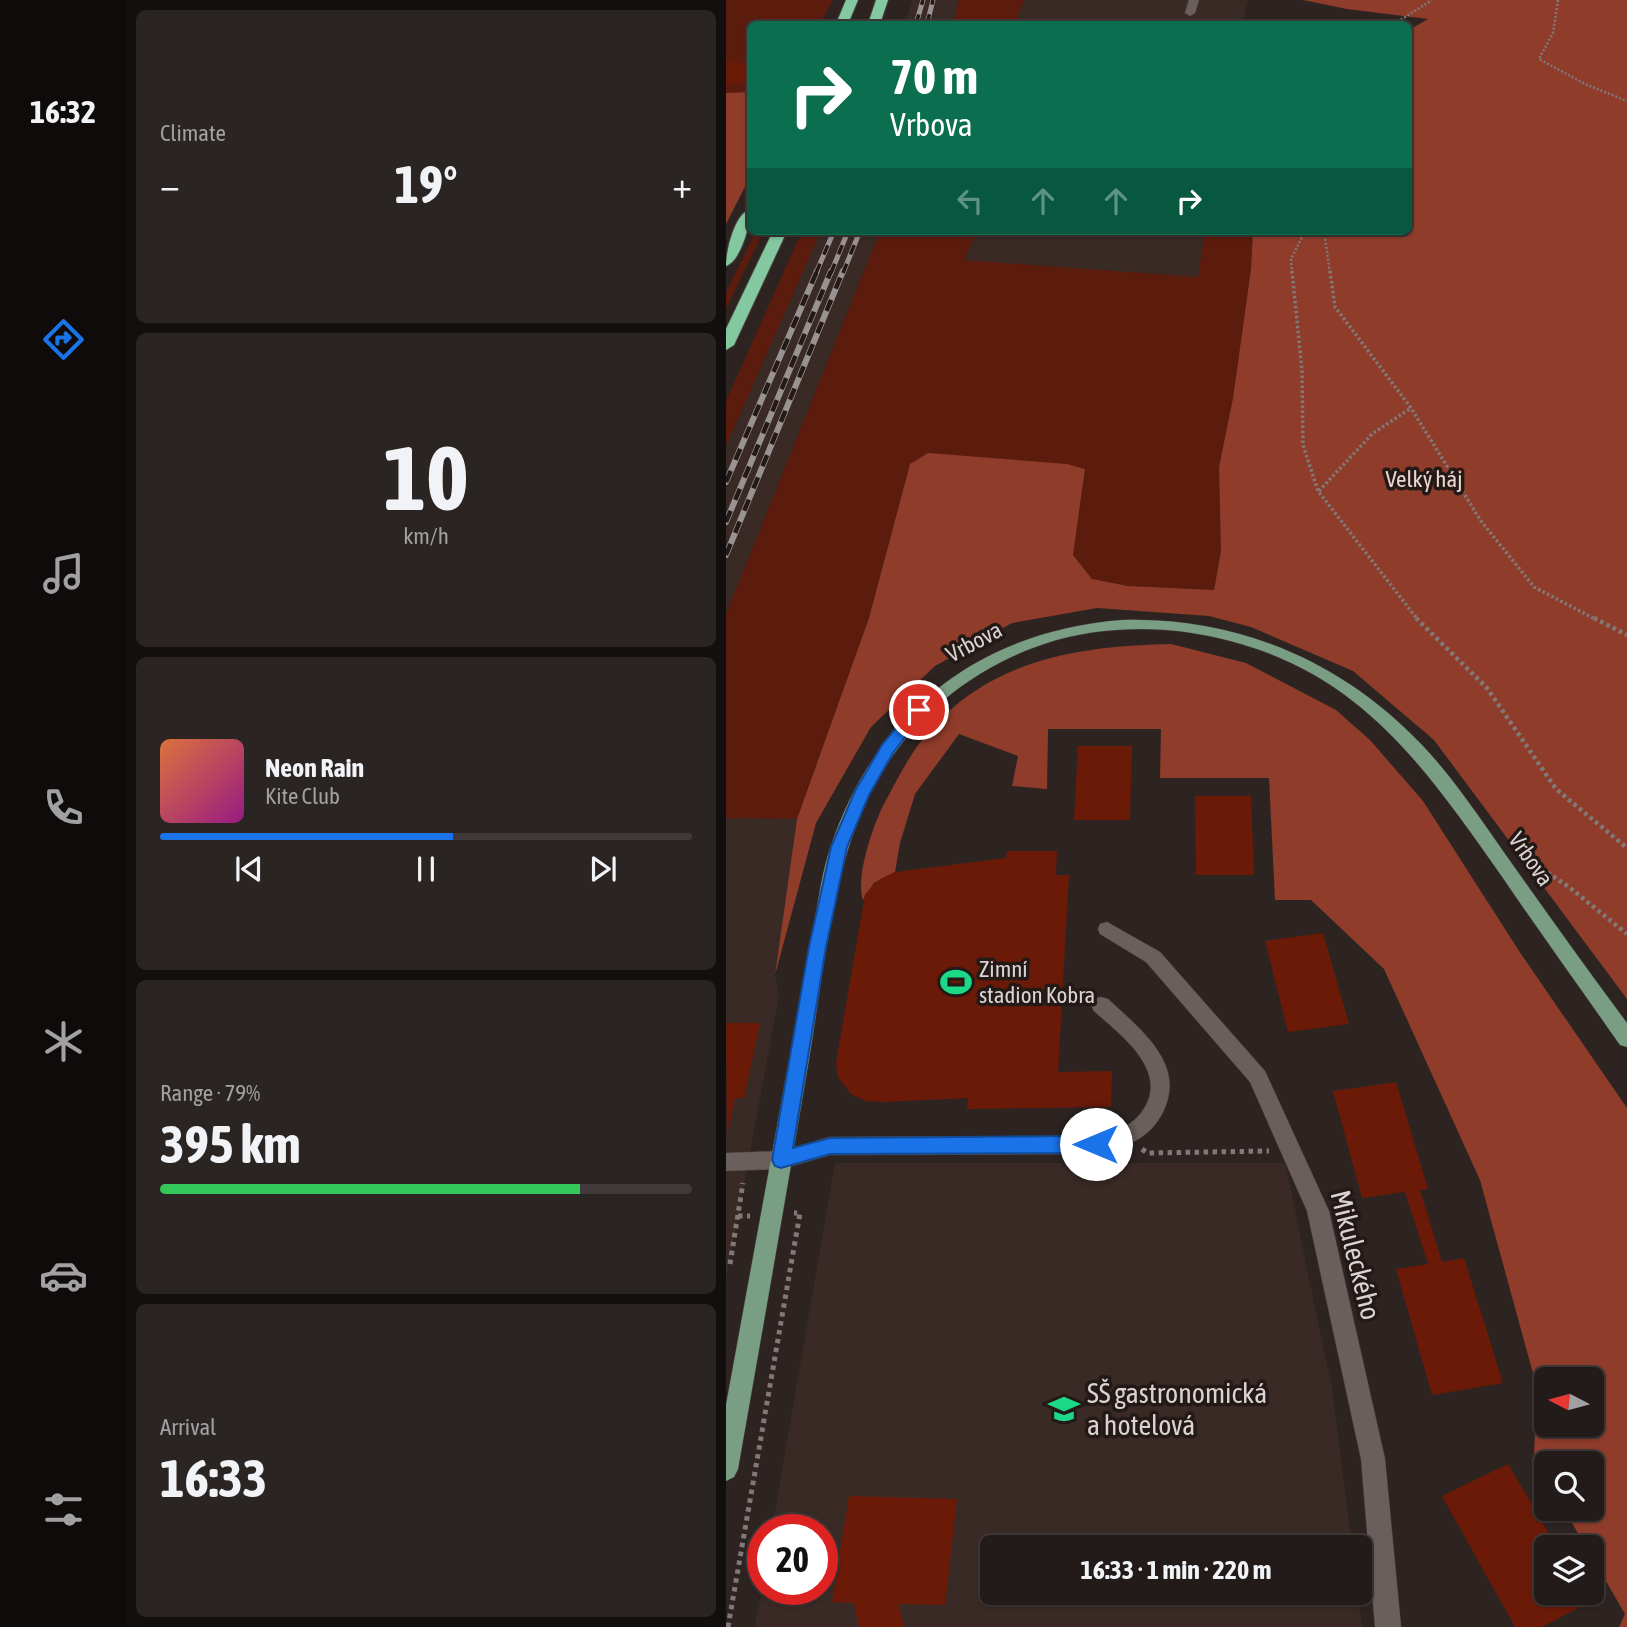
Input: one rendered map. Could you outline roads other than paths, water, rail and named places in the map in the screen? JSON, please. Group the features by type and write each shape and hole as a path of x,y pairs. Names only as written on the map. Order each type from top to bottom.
{"highway":[{"path":"843,21 852,0"},
{"path":"875,21 882,0"},
{"path":"726,261 747,219"},
{"path":"726,345 778,235"}],"main road":[{"name":"Vrbova","path":"726,1469 818,947 839,847 861,795 887,749 919,710 954,681 1000,654 1041,639 1118,625 1153,624 1200,628 1250,639 1298,659 1339,683 1405,737 1442,779 1627,1039"}],"street":[{"path":"1190,13 1194,0"},
{"name":"Mikuleckého","path":"1107,929 1153,957 1258,1077 1318,1211 1374,1459 1389,1627"},
{"path":"736,1161 781,1160 830,1146 1096,1144 1128,1138 1151,1117 1162,1090 1157,1067 1139,1041 1101,1005"}],"railway":[{"path":"917,21 923,0"},
{"path":"928,21 933,0"},
{"path":"816,273 832,235"},
{"path":"831,273 846,235"},
{"path":"843,273 858,235"},
{"path":"726,482 817,271"},
{"path":"726,522 831,271"},
{"path":"726,555 843,271"}],"place":[{"name":"Zimní stadion Kobra","path":"956,982"},
{"name":"SŠ gastronomická a hotelová","path":"1064,1409"}],"park label":[{"name":"Velký háj","path":"1424,479"}]}
